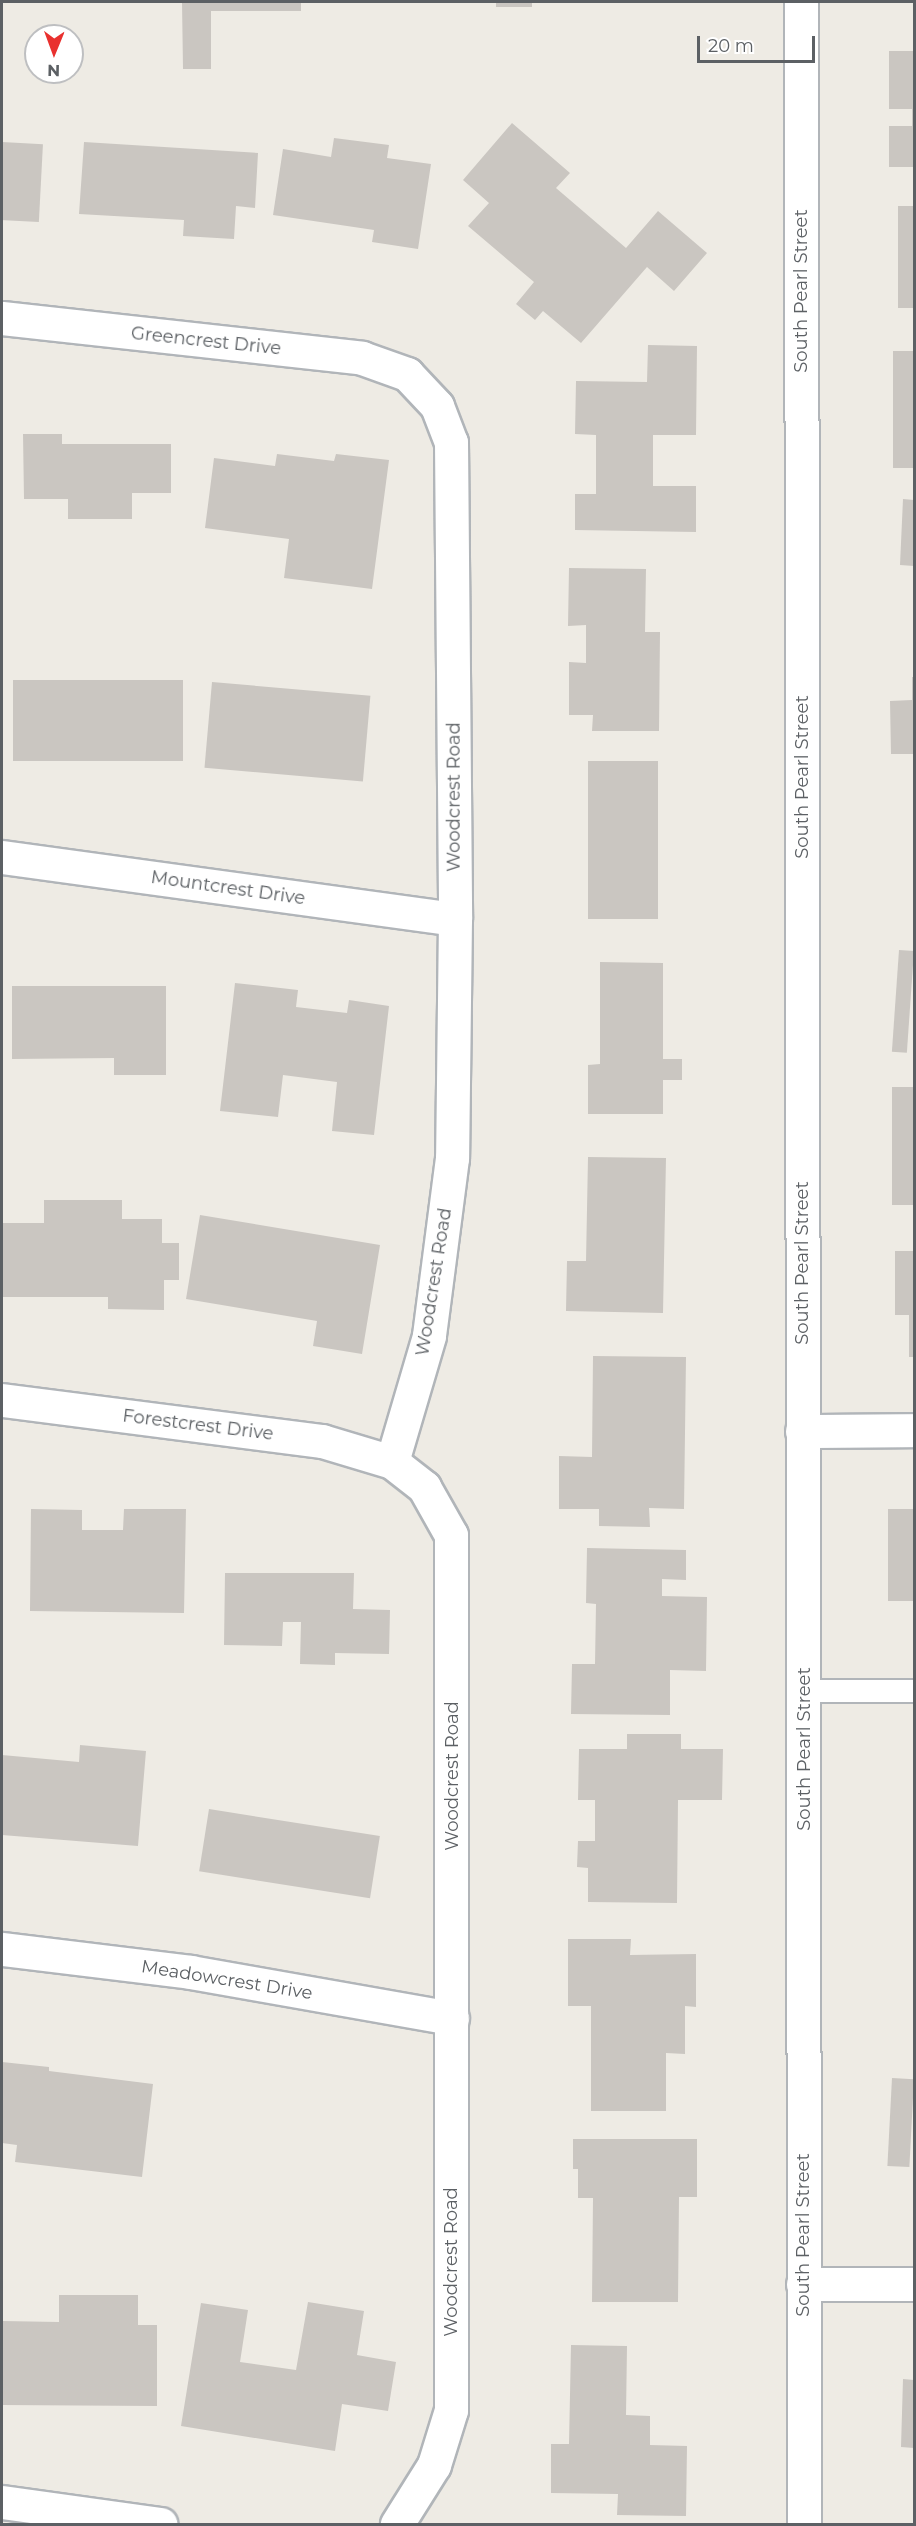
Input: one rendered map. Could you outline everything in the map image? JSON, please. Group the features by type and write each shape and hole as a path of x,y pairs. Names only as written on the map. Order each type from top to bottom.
{"street":[{"name":"South Pearl Street","path":"801,2 804,2524"},
{"name":"Greencrest Drive","path":"2,318 362,358 407,374"},
{"name":"Woodcrest Road","path":"397,2524 434,2465 451,2410 452,1535 424,1487 392,1462 429,1336 452,1158 455,919 452,442 437,406 407,374"},
{"name":"Mountcrest Drive","path":"2,857 455,919"},
{"name":"Forestcrest Drive","path":"2,1400 322,1441 392,1462"},
{"path":"802,1431 915,1430"},
{"name":"Meadowcrest Drive","path":"2,1949 191,1972 452,2018"},
{"path":"803,2284 915,2284"},
{"path":"2,2502 160,2524"}],"lane":[{"path":"804,1691 915,1691"}],"building":[{"path":"182,2 301,2 301,11 211,11 211,69 183,69"},
{"path":"496,2 532,2 532,7 496,7"},
{"path":"889,51 914,51 914,167 889,167 889,126 912,126 912,109 889,109"},
{"path":"512,123 570,173 556,188 626,248 658,211 707,253 674,291 647,267 581,343 543,311 535,320 516,304 534,282 468,226 489,203 463,180"},
{"path":"334,138 389,145 387,158 431,164 418,249 372,242 374,230 273,215 283,149 331,157"},
{"path":"2,142 43,144 39,222 2,220"},
{"path":"84,142 258,153 255,208 236,206 234,239 183,236 184,220 79,214"},
{"path":"898,206 914,206 914,308 898,308"},
{"path":"648,345 697,346 696,435 653,435 653,486 696,486 696,532 575,530 575,494 596,494 596,435 575,434 576,381 647,382"},
{"path":"893,351 914,351 914,468 893,468"},
{"path":"23,434 62,434 62,444 171,444 171,493 132,493 132,519 68,519 68,499 24,499"},
{"path":"277,454 334,461 336,454 389,460 372,589 284,578 289,539 205,528 214,458 275,466"},
{"path":"903,499 914,500 914,566 900,565"},
{"path":"569,568 646,569 645,632 660,632 659,731 592,731 593,715 569,715 569,662 586,663 586,625 568,626"},
{"path":"912,677 914,677 914,754 891,754 890,701 912,700"},
{"path":"13,680 183,680 183,761 13,761"},
{"path":"212,682 370,696 363,782 205,768"},
{"path":"588,761 658,761 658,919 588,919"},
{"path":"899,950 914,951 907,1053 892,1052"},
{"path":"600,962 663,963 663,1059 682,1059 682,1080 663,1080 663,1114 588,1114 588,1065 600,1064"},
{"path":"235,983 298,990 296,1007 347,1013 349,1000 389,1006 374,1135 332,1131 337,1082 283,1075 278,1117 220,1111"},
{"path":"12,986 166,986 166,1075 114,1075 114,1058 12,1059"},
{"path":"892,1087 914,1087 914,1205 892,1205"},
{"path":"588,1157 666,1158 663,1313 566,1311 567,1261 586,1261"},
{"path":"44,1200 122,1200 122,1219 162,1219 162,1243 179,1243 179,1280 164,1280 164,1310 108,1309 108,1297 3,1297 3,1223 44,1223"},
{"path":"200,1215 380,1245 362,1354 313,1346 317,1321 186,1299"},
{"path":"895,1251 914,1251 914,1357 909,1357 909,1315 895,1315"},
{"path":"593,1356 686,1357 684,1509 649,1508 650,1527 599,1526 599,1509 559,1509 559,1456 592,1457"},
{"path":"31,1509 82,1510 82,1530 123,1530 124,1509 186,1509 184,1613 30,1611"},
{"path":"888,1509 914,1509 914,1601 888,1601"},
{"path":"587,1548 686,1550 686,1580 662,1579 662,1596 707,1597 706,1671 670,1670 670,1715 571,1714 572,1664 595,1664 596,1604 586,1603"},
{"path":"225,1573 354,1573 353,1609 390,1610 389,1654 335,1653 335,1665 300,1664 301,1622 283,1622 282,1646 224,1645"},
{"path":"627,1734 681,1734 681,1749 723,1749 722,1800 678,1800 677,1903 588,1902 588,1868 577,1867 578,1841 595,1841 595,1800 578,1800 579,1749 627,1749"},
{"path":"80,1745 146,1751 138,1846 2,1835 2,1755 79,1762"},
{"path":"209,1809 380,1836 370,1898 199,1871"},
{"path":"568,1939 631,1939 630,1955 696,1954 696,2007 685,2006 685,2054 666,2053 666,2111 591,2111 591,2006 568,2006"},
{"path":"2,2062 49,2067 49,2071 153,2084 142,2177 15,2162 17,2145 2,2143"},
{"path":"892,2078 914,2079 909,2167 887,2166"},
{"path":"573,2139 697,2139 697,2197 679,2197 678,2302 592,2302 593,2198 578,2198 578,2169 573,2169"},
{"path":"59,2295 138,2295 138,2325 157,2325 157,2406 2,2405 2,2321 59,2322"},
{"path":"308,2302 364,2311 357,2355 396,2362 388,2411 342,2404 335,2451 181,2426 201,2303 248,2310 240,2362 296,2370"},
{"path":"571,2345 627,2346 626,2415 650,2416 650,2445 687,2446 686,2516 617,2515 618,2494 551,2493 551,2444 569,2444"},
{"path":"903,2379 914,2380 914,2448 901,2447"}]}
